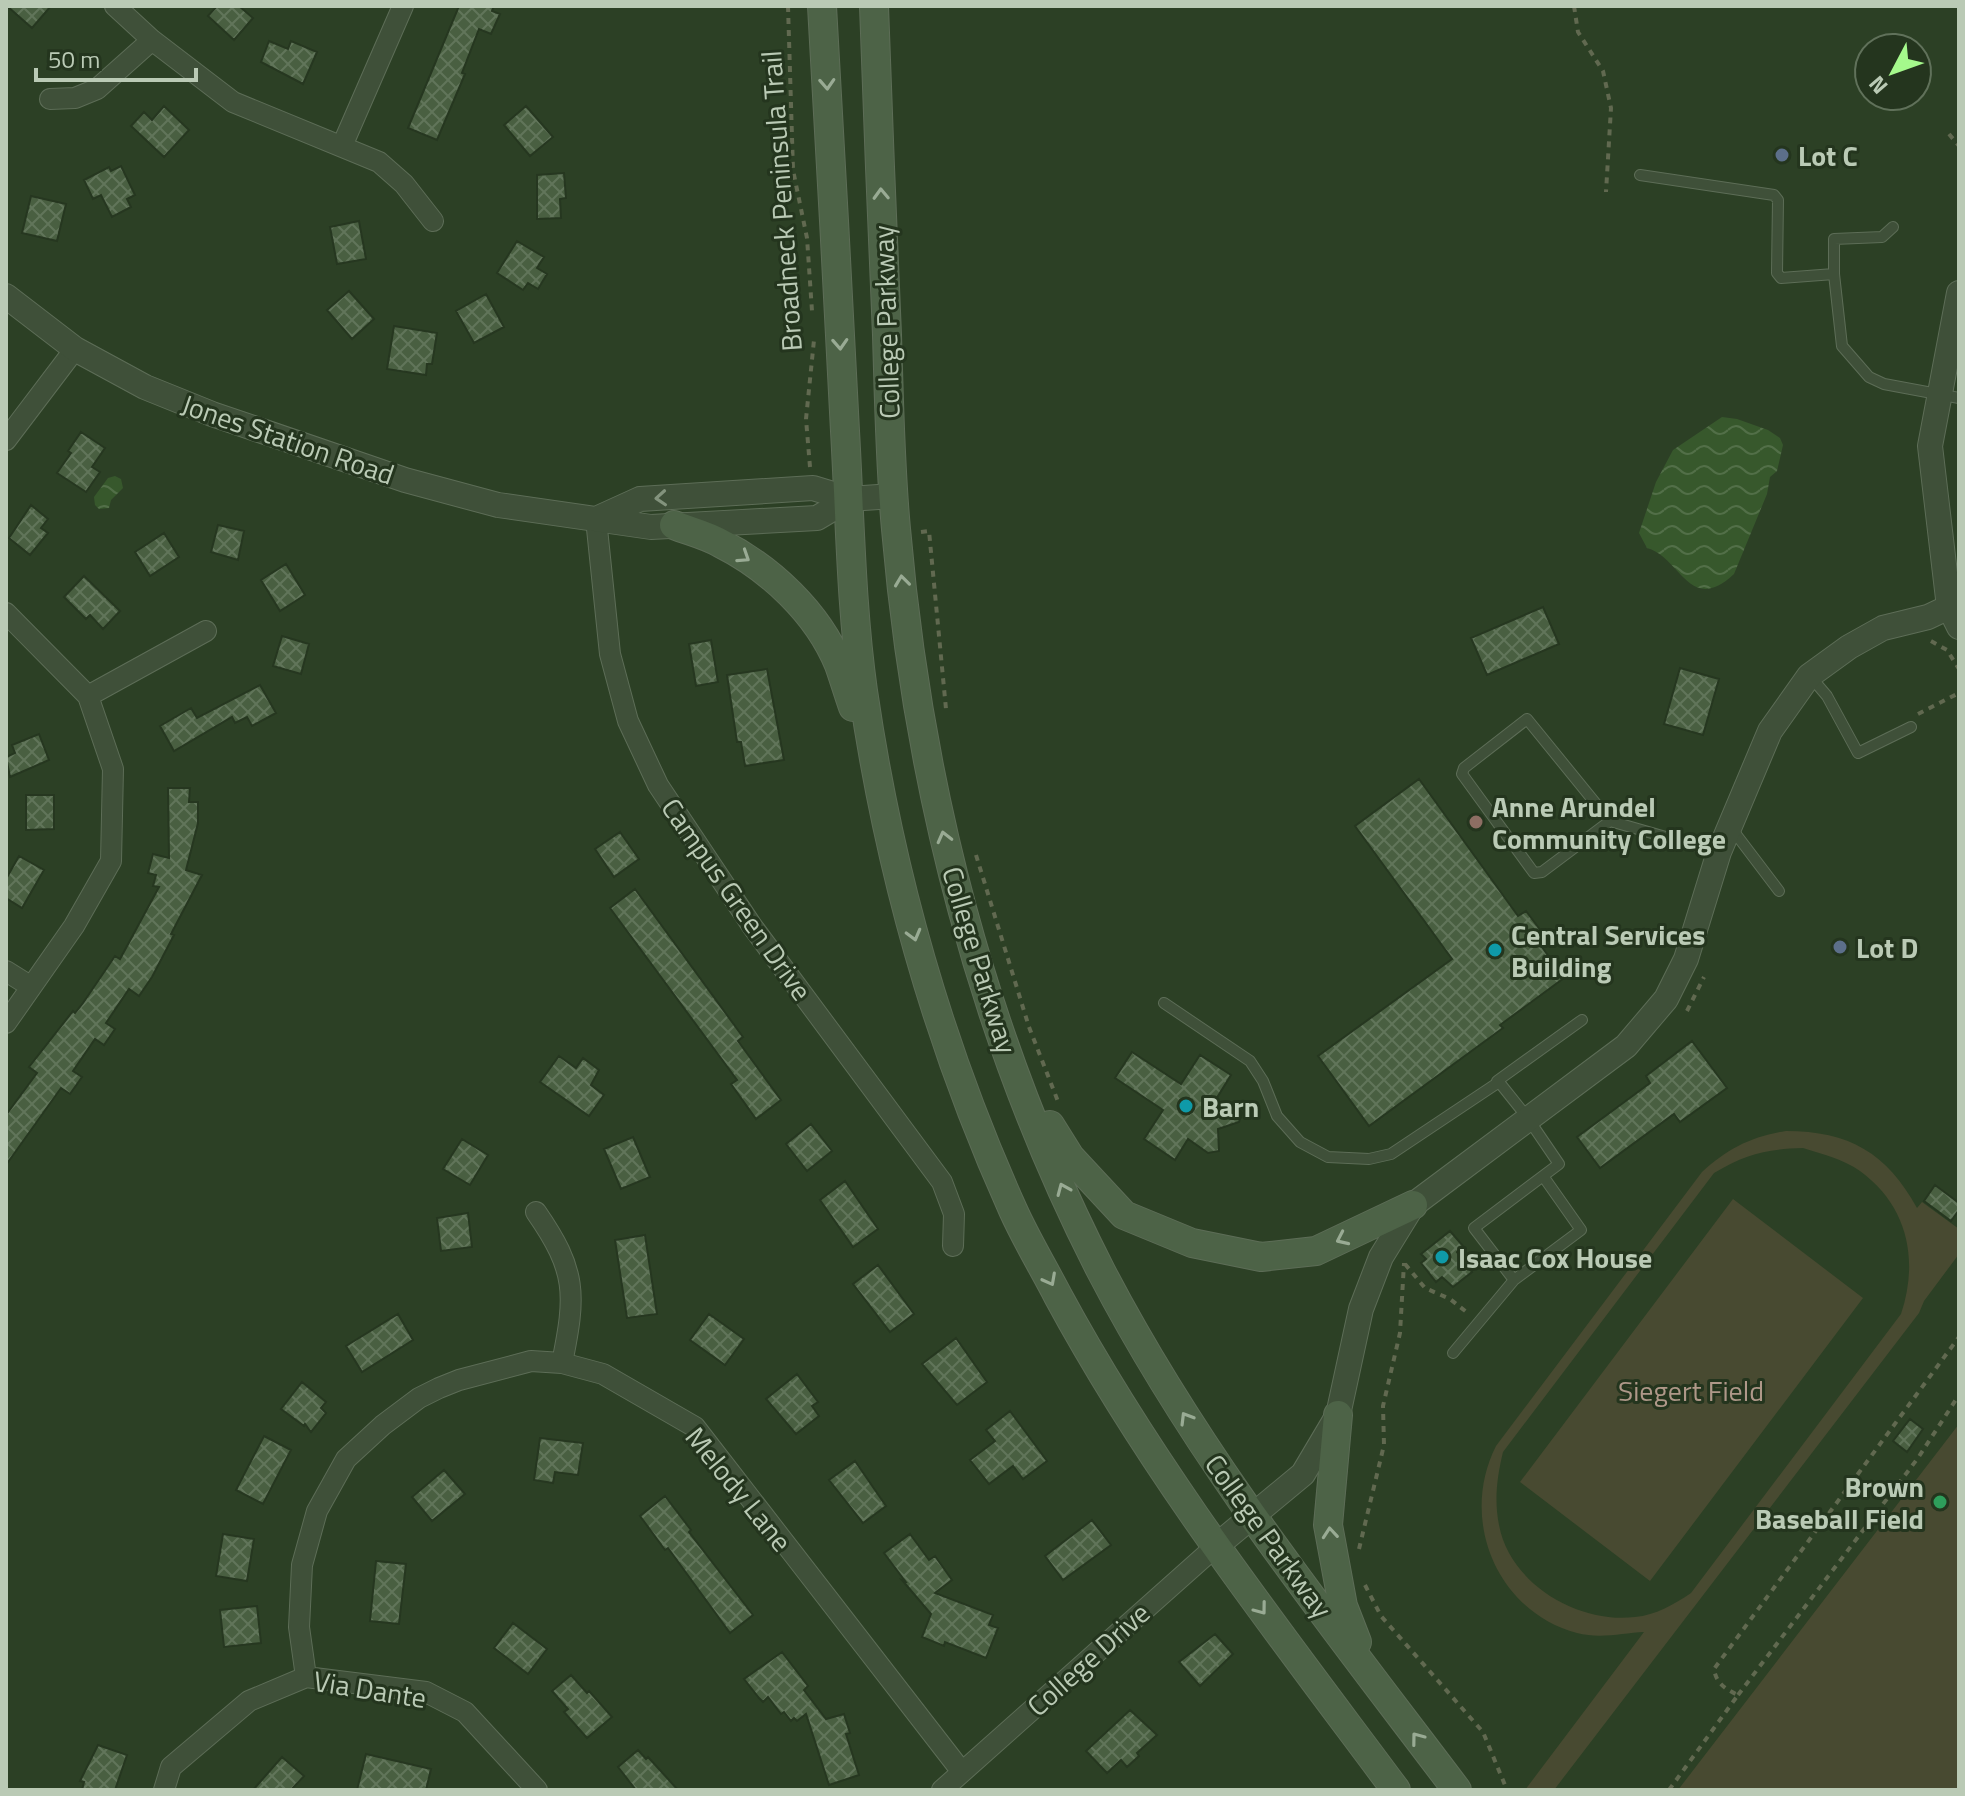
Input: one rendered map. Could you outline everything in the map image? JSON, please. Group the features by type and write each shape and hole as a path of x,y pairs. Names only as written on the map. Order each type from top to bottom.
{"main road":[{"name":"College Parkway","path":"822,6 852,577 863,689 898,872 930,992 961,1086 1015,1214 1078,1332 1138,1432 1215,1547 1396,1790"},
{"name":"College Parkway","path":"874,6 893,496 909,647 935,801 971,947 1010,1063 1067,1201 1140,1341 1199,1439 1252,1517 1457,1790"},
{"path":"674,525 718,541 746,557 799,603 838,663 879,785"},
{"path":"1010,1063 1070,1157 1124,1215 1192,1243 1261,1257 1316,1251 1413,1205"},
{"path":"1338,1415 1328,1525 1333,1564 1343,1606 1378,1686"}],"street":[{"path":"115,6 152,40 233,102 379,162 404,184 433,221"},
{"path":"342,146 403,6"},
{"path":"50,99 75,98 97,89 152,40"},
{"path":"1215,1547 1303,1474 1338,1415 1361,1309 1381,1257 1413,1205 1626,1046 1666,999 1686,959 1719,852 1732,828 1770,731 1809,676 1849,647 1883,628 1928,617 1954,617 1930,446 1949,397 1959,293"},
{"name":"Jones Station Road","path":"6,296 75,349 145,387 212,414 405,480 498,505 651,527 817,518 849,499"},
{"path":"6,440 75,349"},
{"name":"Jones Station Road","path":"596,519 640,499 813,488 849,499 893,496"},
{"name":"Campus Green Drive","path":"596,519 610,654 628,721 658,785 752,926 942,1182 954,1214 953,1246"},
{"path":"6,613 88,696 113,769 111,861 74,926 6,1023"},
{"path":"88,696 206,631"},
{"path":"6,971 30,986"},
{"path":"536,1212 557,1242 571,1279 571,1321 562,1363"},
{"name":"Melody Lane","path":"306,1677 299,1627 302,1565 317,1511 346,1459 383,1425 419,1398 439,1388 531,1361 562,1363 603,1374 695,1427 962,1772"},
{"name":"College Drive","path":"942,1790 1215,1547"},
{"name":"Via Dante","path":"164,1790 171,1767 249,1701 306,1677 426,1692 465,1712 537,1790"}],"lane":[{"path":"1640,175 1774,195 1778,200 1777,273 1781,278 1834,274"},
{"path":"1893,227 1882,237 1834,239 1834,274 1842,346 1869,377 1884,384 1949,397"},
{"path":"1809,676 1827,696 1858,753 1911,727"},
{"path":"1610,821 1542,872 1534,873 1462,774 1464,768 1527,719 1610,821 1719,852"},
{"path":"1732,828 1779,891"},
{"path":"1164,1003 1250,1061 1263,1081 1277,1116 1300,1142 1328,1157 1369,1159 1391,1154 1582,1020"},
{"path":"1497,1081 1527,1117 1559,1164 1474,1228 1514,1280"},
{"path":"1453,1353 1514,1280 1581,1230 1543,1176"}],"path":[{"name":"Broadneck Peninsula Trail","path":"788,6 793,170 807,238 813,325"},
{"path":"1574,6 1578,32 1603,71 1611,108 1606,192"},
{"path":"1949,134 1959,146"},
{"name":"Broadneck Peninsula Trail","path":"813,488 806,419 814,340"},
{"path":"929,531 946,714"},
{"path":"1918,714 1959,693"},
{"path":"975,851 1029,1027 1062,1110"},
{"path":"1359,1553 1384,1445 1383,1406 1400,1333 1407,1253"},
{"path":"1404,1262 1425,1288 1450,1299 1479,1322"},
{"path":"1738,1695 1726,1690 1715,1677 1714,1669 1959,1337"},
{"path":"1669,1790 1918,1458 1959,1395"},
{"path":"1362,1580 1381,1616 1483,1732 1507,1790"}],"green space":[{"path":"1786,1131 1829,1135 1864,1149 1879,1159 1893,1173 1917,1208 1922,1202 1959,1229 1959,1254 1924,1301 1919,1313 1554,1790 1525,1790 1644,1632 1603,1636 1577,1633 1549,1622 1525,1605 1506,1583 1492,1559 1484,1531 1482,1503 1486,1474 1496,1446 1702,1172 1741,1145","holes":["1803,1148 1840,1160 1860,1171 1876,1185 1899,1217 1909,1254 1909,1274 1901,1314 1691,1593 1671,1605 1635,1617 1591,1614 1570,1607 1532,1582 1506,1546 1497,1507 1503,1452 1714,1173 1736,1161 1767,1151"]},
{"name":"Siegert Field","path":"1733,1199 1863,1298 1650,1581 1520,1482"},
{"path":"1959,1424 1959,1790 1678,1790"}],"water":[{"path":"1722,417 1768,430 1780,438 1783,445 1777,471 1770,477 1767,494 1734,574 1719,585 1706,589 1696,587 1659,553 1647,548 1639,533 1656,482 1673,450"},
{"path":"115,476 121,479 123,488 111,500 109,508 99,509 94,497 108,478"}],"building":[{"path":"7,6 51,6 32,28"},
{"path":"217,6 239,6 253,18 234,40 208,16"},
{"path":"459,6 494,6 492,11 500,14 491,34 479,29 462,73 465,74 437,140 408,128"},
{"path":"269,41 288,49 291,41 317,52 303,84 261,62"},
{"path":"164,106 189,130 164,157 131,126 144,112 152,120"},
{"path":"526,106 553,137 530,156 504,125"},
{"path":"121,166 135,195 127,199 131,207 112,217 101,195 93,199 84,180 109,167 111,171"},
{"path":"564,173 566,198 560,199 561,218 537,219 537,175"},
{"path":"31,196 66,204 57,241 22,233"},
{"path":"359,221 366,259 337,264 330,227"},
{"path":"517,241 544,257 537,268 547,274 538,289 528,283 523,290 497,273"},
{"path":"349,291 374,319 352,339 327,310"},
{"path":"486,294 504,327 474,343 456,311"},
{"path":"394,326 437,333 432,364 427,364 426,375 387,369"},
{"path":"81,432 105,448 92,467 100,472 86,492 57,473"},
{"path":"31,505 48,519 41,528 48,533 30,555 9,538"},
{"path":"218,525 244,531 238,560 211,552"},
{"path":"164,533 179,557 150,576 135,552"},
{"path":"286,564 305,595 280,611 261,580"},
{"path":"84,576 120,611 103,629 90,615 86,619 64,597"},
{"path":"1543,607 1559,644 1487,675 1471,638"},
{"path":"282,636 309,644 301,674 273,666"},
{"path":"711,640 718,682 696,686 689,644"},
{"path":"1680,668 1719,679 1703,735 1664,724"},
{"path":"767,669 784,760 745,766 741,742 737,742 727,675"},
{"path":"260,685 276,713 252,726 247,717 235,723 232,717 174,751 160,726 191,708 197,718"},
{"path":"39,734 49,760 10,777 6,757 15,753 12,745"},
{"name":"Central Services Building","path":"1419,779 1518,916 1526,911 1544,935 1537,940 1564,978 1500,1025 1503,1028 1369,1126 1318,1056 1452,959 1355,826"},
{"path":"168,788 190,788 189,802 198,802 198,823 186,870 202,875 152,977 139,996 129,989 106,1023 115,1029 104,1045 95,1039 73,1071 82,1077 70,1094 61,1088 6,1165 6,1115 37,1073 29,1067 73,1011 75,1013 83,1003 115,956 120,959 159,887 153,886 156,875 148,873 153,854 169,858"},
{"path":"26,795 54,795 54,829 26,830"},
{"path":"620,832 639,859 614,877 595,849"},
{"path":"19,856 44,870 22,908 6,898 6,879"},
{"path":"635,889 743,1037 738,1041 781,1100 756,1119 731,1084 737,1080 610,908"},
{"path":"1692,1041 1727,1088 1680,1122 1674,1114 1600,1168 1577,1137 1650,1083 1646,1076"},
{"name":"Barn","path":"1132,1052 1181,1084 1200,1055 1231,1075 1215,1101 1237,1107 1242,1113 1239,1122 1218,1129 1219,1151 1208,1153 1188,1139 1175,1160 1144,1139 1163,1110 1115,1078"},
{"path":"559,1056 576,1068 583,1058 599,1070 591,1085 604,1095 589,1116 540,1082"},
{"path":"811,1124 832,1151 807,1171 786,1144"},
{"path":"633,1137 650,1177 621,1189 604,1149"},
{"path":"462,1139 488,1155 470,1185 443,1169"},
{"path":"845,1181 878,1229 853,1247 820,1200"},
{"path":"1935,1185 1959,1203 1959,1210 1951,1221 1924,1201"},
{"path":"468,1213 472,1247 441,1251 437,1218"},
{"name":"Isaac Cox House","path":"1450,1231 1463,1246 1457,1252 1472,1272 1453,1287 1442,1277 1436,1282 1421,1263 1426,1259 1421,1254"},
{"path":"645,1235 657,1314 627,1318 615,1240"},
{"path":"878,1265 914,1314 890,1332 853,1284"},
{"path":"398,1314 413,1340 362,1372 346,1346"},
{"path":"709,1314 744,1339 725,1365 690,1340"},
{"path":"956,1338 987,1382 957,1405 922,1364"},
{"path":"797,1374 818,1402 812,1406 819,1416 796,1434 766,1399"},
{"path":"302,1382 326,1402 321,1408 326,1413 311,1432 305,1424 281,1409"},
{"path":"1010,1411 1047,1461 1023,1479 1013,1466 989,1484 970,1460 995,1441 986,1430"},
{"path":"1910,1419 1923,1429 1907,1452 1893,1441"},
{"path":"264,1436 291,1450 263,1504 236,1490"},
{"path":"540,1438 583,1443 578,1475 555,1472 553,1483 534,1480"},
{"path":"855,1461 886,1506 863,1523 829,1480"},
{"path":"444,1470 465,1494 432,1521 412,1497"},
{"path":"665,1496 753,1615 730,1633 668,1548 665,1550 640,1516"},
{"path":"1092,1520 1111,1545 1063,1580 1045,1556"},
{"path":"223,1534 254,1539 247,1581 216,1576"},
{"path":"910,1534 929,1560 935,1556 952,1580 935,1593 993,1615 989,1625 998,1628 986,1658 945,1642 944,1646 922,1637 931,1614 884,1553"},
{"path":"376,1561 406,1564 399,1624 370,1621"},
{"path":"257,1606 261,1643 224,1647 220,1610"},
{"path":"513,1623 547,1649 528,1674 494,1648"},
{"path":"1215,1634 1233,1654 1200,1686 1179,1662"},
{"path":"782,1652 808,1686 804,1690 826,1719 844,1714 850,1733 846,1734 859,1775 829,1785 806,1714 797,1721 794,1718 791,1721 768,1697 763,1702 744,1679"},
{"path":"571,1675 612,1717 587,1738 564,1712 568,1709 552,1691"},
{"path":"1130,1710 1157,1735 1127,1767 1121,1760 1107,1773 1086,1751"},
{"path":"98,1745 127,1755 115,1790 82,1790 84,1782 80,1781"},
{"path":"638,1750 678,1790 636,1790 618,1767"},
{"path":"366,1754 431,1769 426,1790 357,1790"},
{"path":"282,1757 304,1776 291,1790 253,1790"}],"place":[{"name":"Lot C","path":"1782,155"},
{"name":"Anne Arundel Community College","path":"1476,822"},
{"name":"Lot D","path":"1840,947"},
{"name":"Central Services Building","path":"1495,950"},
{"name":"Barn","path":"1186,1106"},
{"name":"Isaac Cox House","path":"1442,1257"},
{"name":"Brown Baseball Field","path":"1940,1502"}]}
